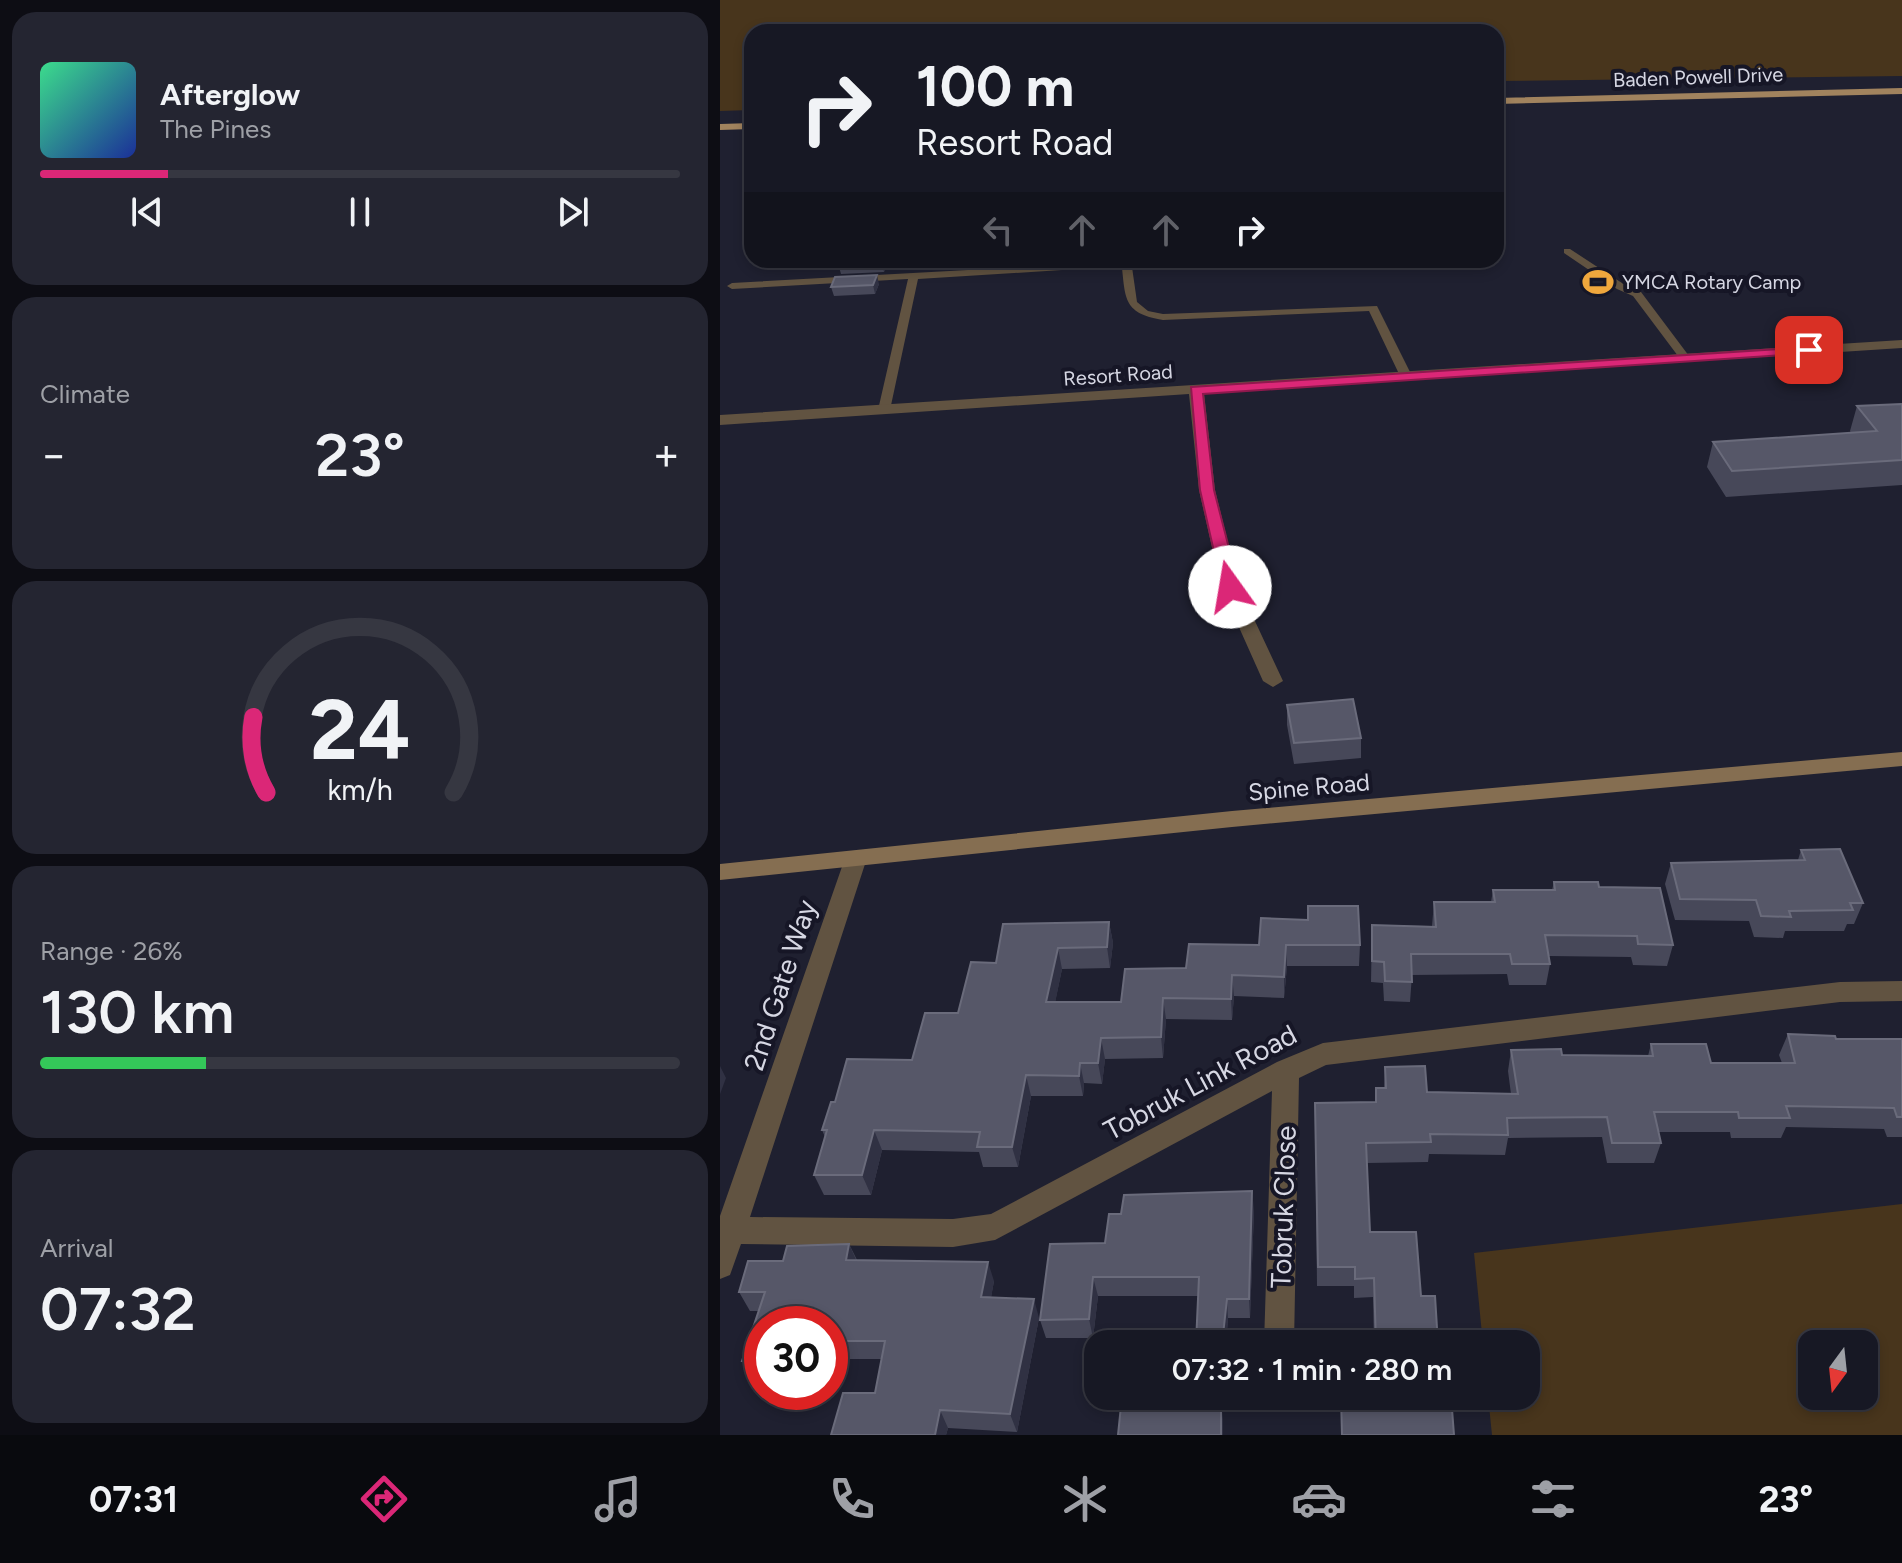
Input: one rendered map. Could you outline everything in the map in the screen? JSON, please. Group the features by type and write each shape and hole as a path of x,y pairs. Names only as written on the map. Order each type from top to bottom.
{"main road":[{"name":"Baden Powell Drive","path":"1504,101 1902,91"},
{"path":"720,127 744,126"},
{"name":"Spine Road","path":"720,872 855,861 1230,820 1665,783 1902,759"}],"street":[{"name":"Resort Road","path":"720,420 1902,344"},
{"path":"1196,390 1207,490 1230,587 1273,681"},
{"name":"2nd Gate Way","path":"720,1265 726,1231 855,861"},
{"name":"Tobruk Link Road","path":"726,1231 953,1233 995,1227 1286,1070 1323,1054 1840,992 1902,991"},
{"name":"Tobruk Close","path":"1279,1330 1286,1070"}],"lane":[{"path":"1567,251 1621,287 1637,294 1685,358"},
{"path":"732,286 1058,268"},
{"path":"1127,268 1132,303 1145,314 1154,316 1200,317 1373,308 1406,376"},
{"path":"884,410 914,276"}],"shaded area":[{"path":"720,0 1902,0 1902,76 1504,81 1504,24 744,24 744,110 720,111"},
{"path":"1902,1204 1902,1435 1492,1435 1489,1410 1540,1410 1540,1330 1482,1330 1474,1253"}],"building":[{"path":"877,275 873,285 831,287 835,277"},
{"path":"1902,404 1902,460 1732,471 1713,442 1877,431 1857,406"},
{"path":"1353,699 1361,738 1294,743 1287,705"},
{"path":"1840,849 1863,903 1850,903 1853,910 1789,911 1791,917 1761,916 1756,900 1680,899 1671,863 1805,860 1801,850"},
{"path":"1554,882 1598,882 1599,887 1660,888 1673,945 1638,944 1637,936 1545,935 1550,964 1512,964 1510,954 1411,954 1412,982 1385,981 1384,962 1372,961 1372,925 1436,927 1434,902 1495,902 1493,890 1555,890"},
{"path":"1308,906 1358,906 1360,945 1286,945 1284,977 1232,975 1231,999 1163,998 1161,1037 1101,1038 1098,1063 1080,1063 1079,1076 1026,1075 1012,1147 977,1147 980,1132 874,1130 862,1175 814,1175 827,1130 822,1130 831,1102 835,1102 847,1059 912,1060 925,1013 958,1013 971,962 996,963 1003,924 1109,922 1107,947 1058,948 1046,1002 1121,1002 1125,969 1186,968 1189,944 1259,945 1261,918 1308,920"},
{"path":"1788,1034 1835,1036 1836,1039 1902,1039 1902,1117 1897,1117 1894,1108 1786,1106 1790,1118 1739,1118 1738,1112 1654,1112 1661,1143 1612,1143 1607,1117 1507,1118 1508,1135 1430,1134 1431,1142 1366,1143 1370,1232 1416,1232 1421,1296 1435,1296 1437,1330 1376,1330 1374,1278 1355,1279 1355,1267 1318,1267 1315,1103 1376,1102 1376,1088 1386,1088 1385,1067 1425,1066 1427,1092 1518,1094 1511,1050 1561,1049 1562,1055 1653,1056 1651,1044 1706,1044 1711,1063 1795,1063"},
{"path":"1252,1191 1249,1299 1227,1299 1224,1330 1197,1330 1199,1277 1093,1277 1089,1319 1040,1320 1050,1244 1105,1243 1109,1214 1121,1214 1124,1195"},
{"path":"849,1244 846,1260 988,1262 981,1297 1034,1299 1010,1414 940,1410 935,1435 831,1435 838,1410 848,1410 848,1393 875,1393 885,1341 848,1341 848,1306 760,1306 765,1292 739,1292 748,1261 783,1261 787,1246"},
{"path":"1121,1410 1221,1410 1221,1435 1118,1435"},
{"path":"1341,1410 1452,1410 1454,1435 1342,1435"}],"place":[{"name":"YMCA Rotary Camp","path":"1598,282"}],"route":[{"path":"1230,587 1207,490 1196,390 1809,350"}]}
